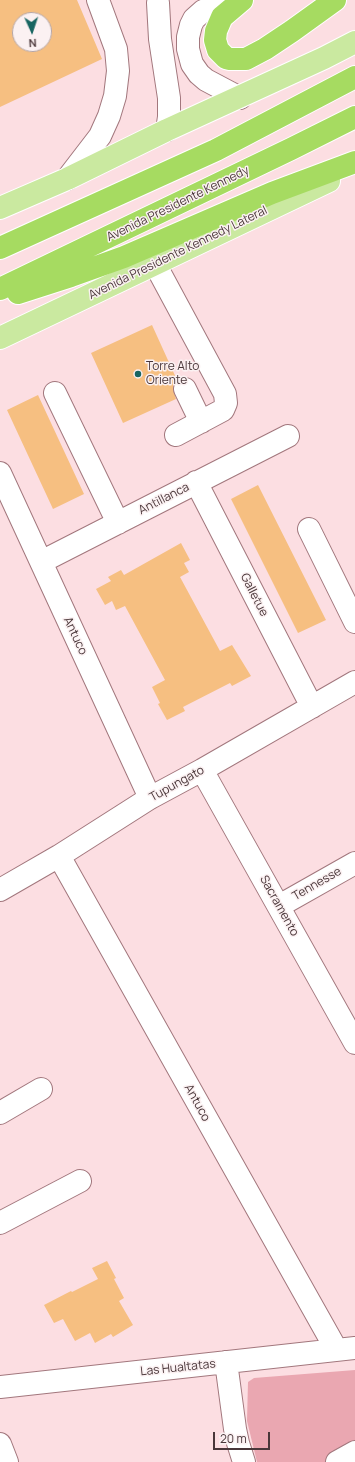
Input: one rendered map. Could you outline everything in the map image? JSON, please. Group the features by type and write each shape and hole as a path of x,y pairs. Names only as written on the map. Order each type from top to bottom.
{"highway":[{"path":"242,0 222,17 216,27 216,46 226,58 230,59 246,58 265,49 335,0"},
{"path":"0,248 216,150 355,77"},
{"name":"Avenida Presidente Kennedy","path":"0,289 292,149 355,117"},
{"path":"0,299 71,276 124,256 272,193 355,162"}],"main road":[{"path":"0,208 67,179 167,130 240,98 355,42"},
{"name":"Avenida Presidente Kennedy Lateral","path":"0,338 355,168"}],"street":[{"path":"67,179 95,144 105,126 113,106 115,96 118,71 116,49 98,0"},
{"path":"226,0 203,11 194,19 188,37 188,49 192,64 199,74 206,80 240,98"},
{"path":"151,2 150,47 157,66 166,80 169,107 167,130"},
{"path":"155,264 225,394 226,403 223,410 176,435"},
{"path":"185,389 201,422"},
{"path":"55,393 118,523"},
{"name":"Antillanca","path":"41,562 288,436"},
{"name":"Antuco","path":"0,473 150,798"},
{"name":"Galletue","path":"196,482 312,707"},
{"path":"309,528 355,622"},
{"name":"Tupungato","path":"0,890 59,856 150,798 202,770 355,682"},
{"name":"Sacramento","path":"202,770 355,1043"},
{"name":"Antuco","path":"59,856 345,1348"},
{"name":"Tennesse","path":"279,906 355,863"},
{"path":"0,1113 41,1089"},
{"path":"0,1223 80,1181"},
{"name":"Las Hualtatas","path":"0,1387 345,1348"},
{"path":"226,1362 235,1429 244,1462"},
{"path":"0,1444 7,1462"},
{"path":"337,1462 355,1452"}],"shaded area":[{"path":"355,1370 355,1446 327,1462 257,1462 247,1421 248,1382 254,1378"}],"building":[{"path":"0,0 77,0 102,59 0,107"},
{"name":"Torre Alto Oriente","path":"152,325 177,380 174,382 173,388 176,399 123,423 91,353"},
{"path":"38,395 84,494 53,509 7,410"},
{"path":"258,485 326,620 298,633 231,499"},
{"path":"181,543 190,560 184,563 189,572 180,577 220,651 232,645 251,676 232,686 230,683 183,707 185,711 167,720 158,704 160,703 152,687 165,680 125,606 116,610 112,601 105,605 96,589 111,581 108,577 121,570 124,575"},
{"path":"107,1261 124,1298 119,1301 133,1325 113,1337 111,1334 95,1343 90,1333 75,1341 63,1319 54,1323 44,1305 98,1279 92,1268"}],"place":[{"name":"Torre Alto Oriente","path":"138,374"}]}
